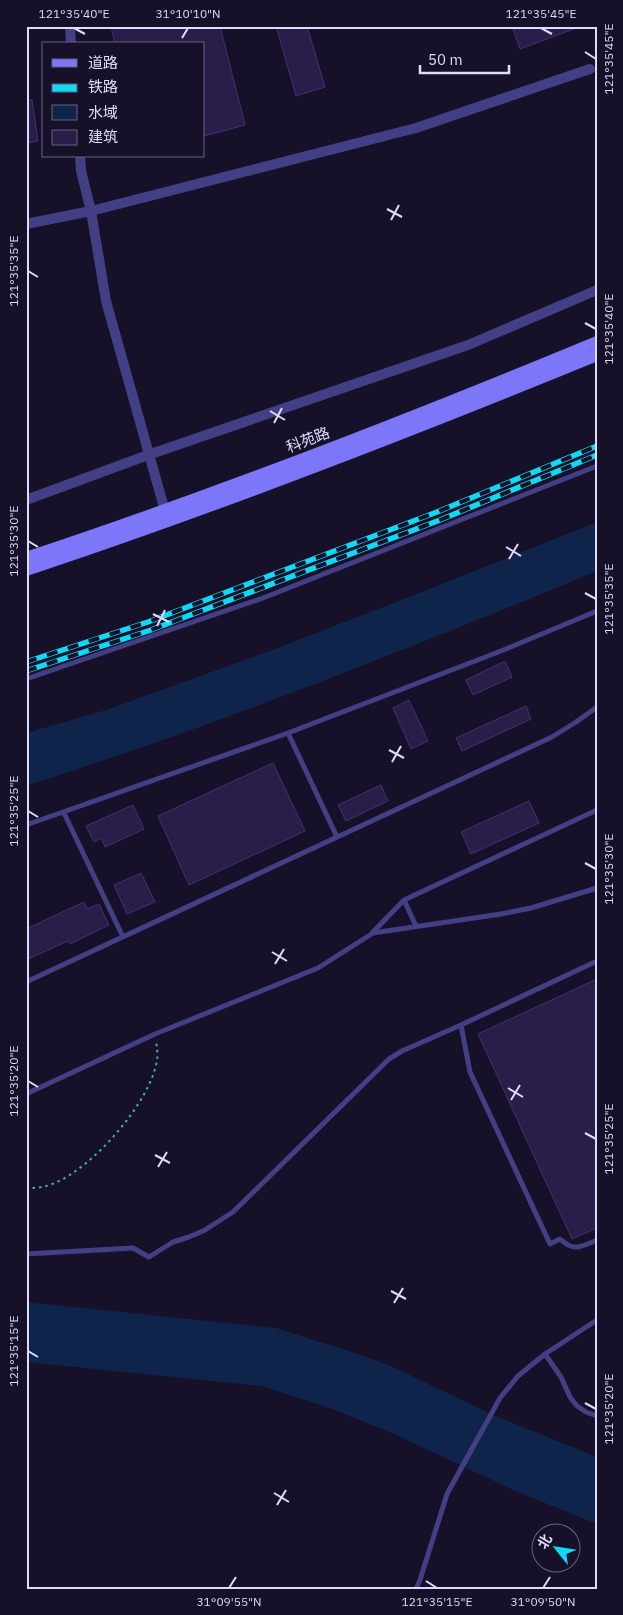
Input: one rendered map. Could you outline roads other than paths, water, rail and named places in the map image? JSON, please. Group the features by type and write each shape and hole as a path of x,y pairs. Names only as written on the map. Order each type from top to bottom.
{"street":[{"path":"70,26 71,42"},
{"path":"26,224 91,211 416,128 590,69"},
{"path":"80,158 106,301 148,455 167,516"},
{"path":"26,500 148,455 468,346 597,290"},
{"name":"科苑路","path":"26,570 110,542 167,516 307,458 480,391 597,342"},
{"name":"科苑路","path":"26,558 167,516 302,472 597,355"}],"lane":[{"path":"26,679 263,598 597,466"},
{"path":"26,825 288,733 597,611"},
{"path":"26,982 552,737 597,707"},
{"path":"288,733 337,837"},
{"path":"26,1094 155,1034 318,968 373,933 404,900 597,810"},
{"path":"64,813 123,937"},
{"path":"373,933 531,908 597,888"},
{"path":"404,900 416,926"},
{"path":"26,1254 133,1248 149,1257 173,1242 189,1238 205,1230 233,1212 389,1060 402,1051 597,961"},
{"path":"461,1025 470,1072 550,1244 560,1239 572,1248 597,1240"},
{"path":"416,1589 442,1506 452,1482 500,1398 518,1376 545,1354 597,1320"},
{"path":"545,1354 561,1377 570,1397 577,1406 597,1416"}],"water":[{"path":"597,522 597,571 456,629 314,684 171,737 26,786 26,733 106,710 267,652"},
{"path":"26,1302 276,1328 391,1366 491,1414 597,1457 597,1524 513,1490 394,1434 330,1408 262,1386 26,1362"}],"railway":[{"path":"26,662 148,622 437,512 597,446"},
{"path":"26,671 151,630 440,520 597,455"}]}
